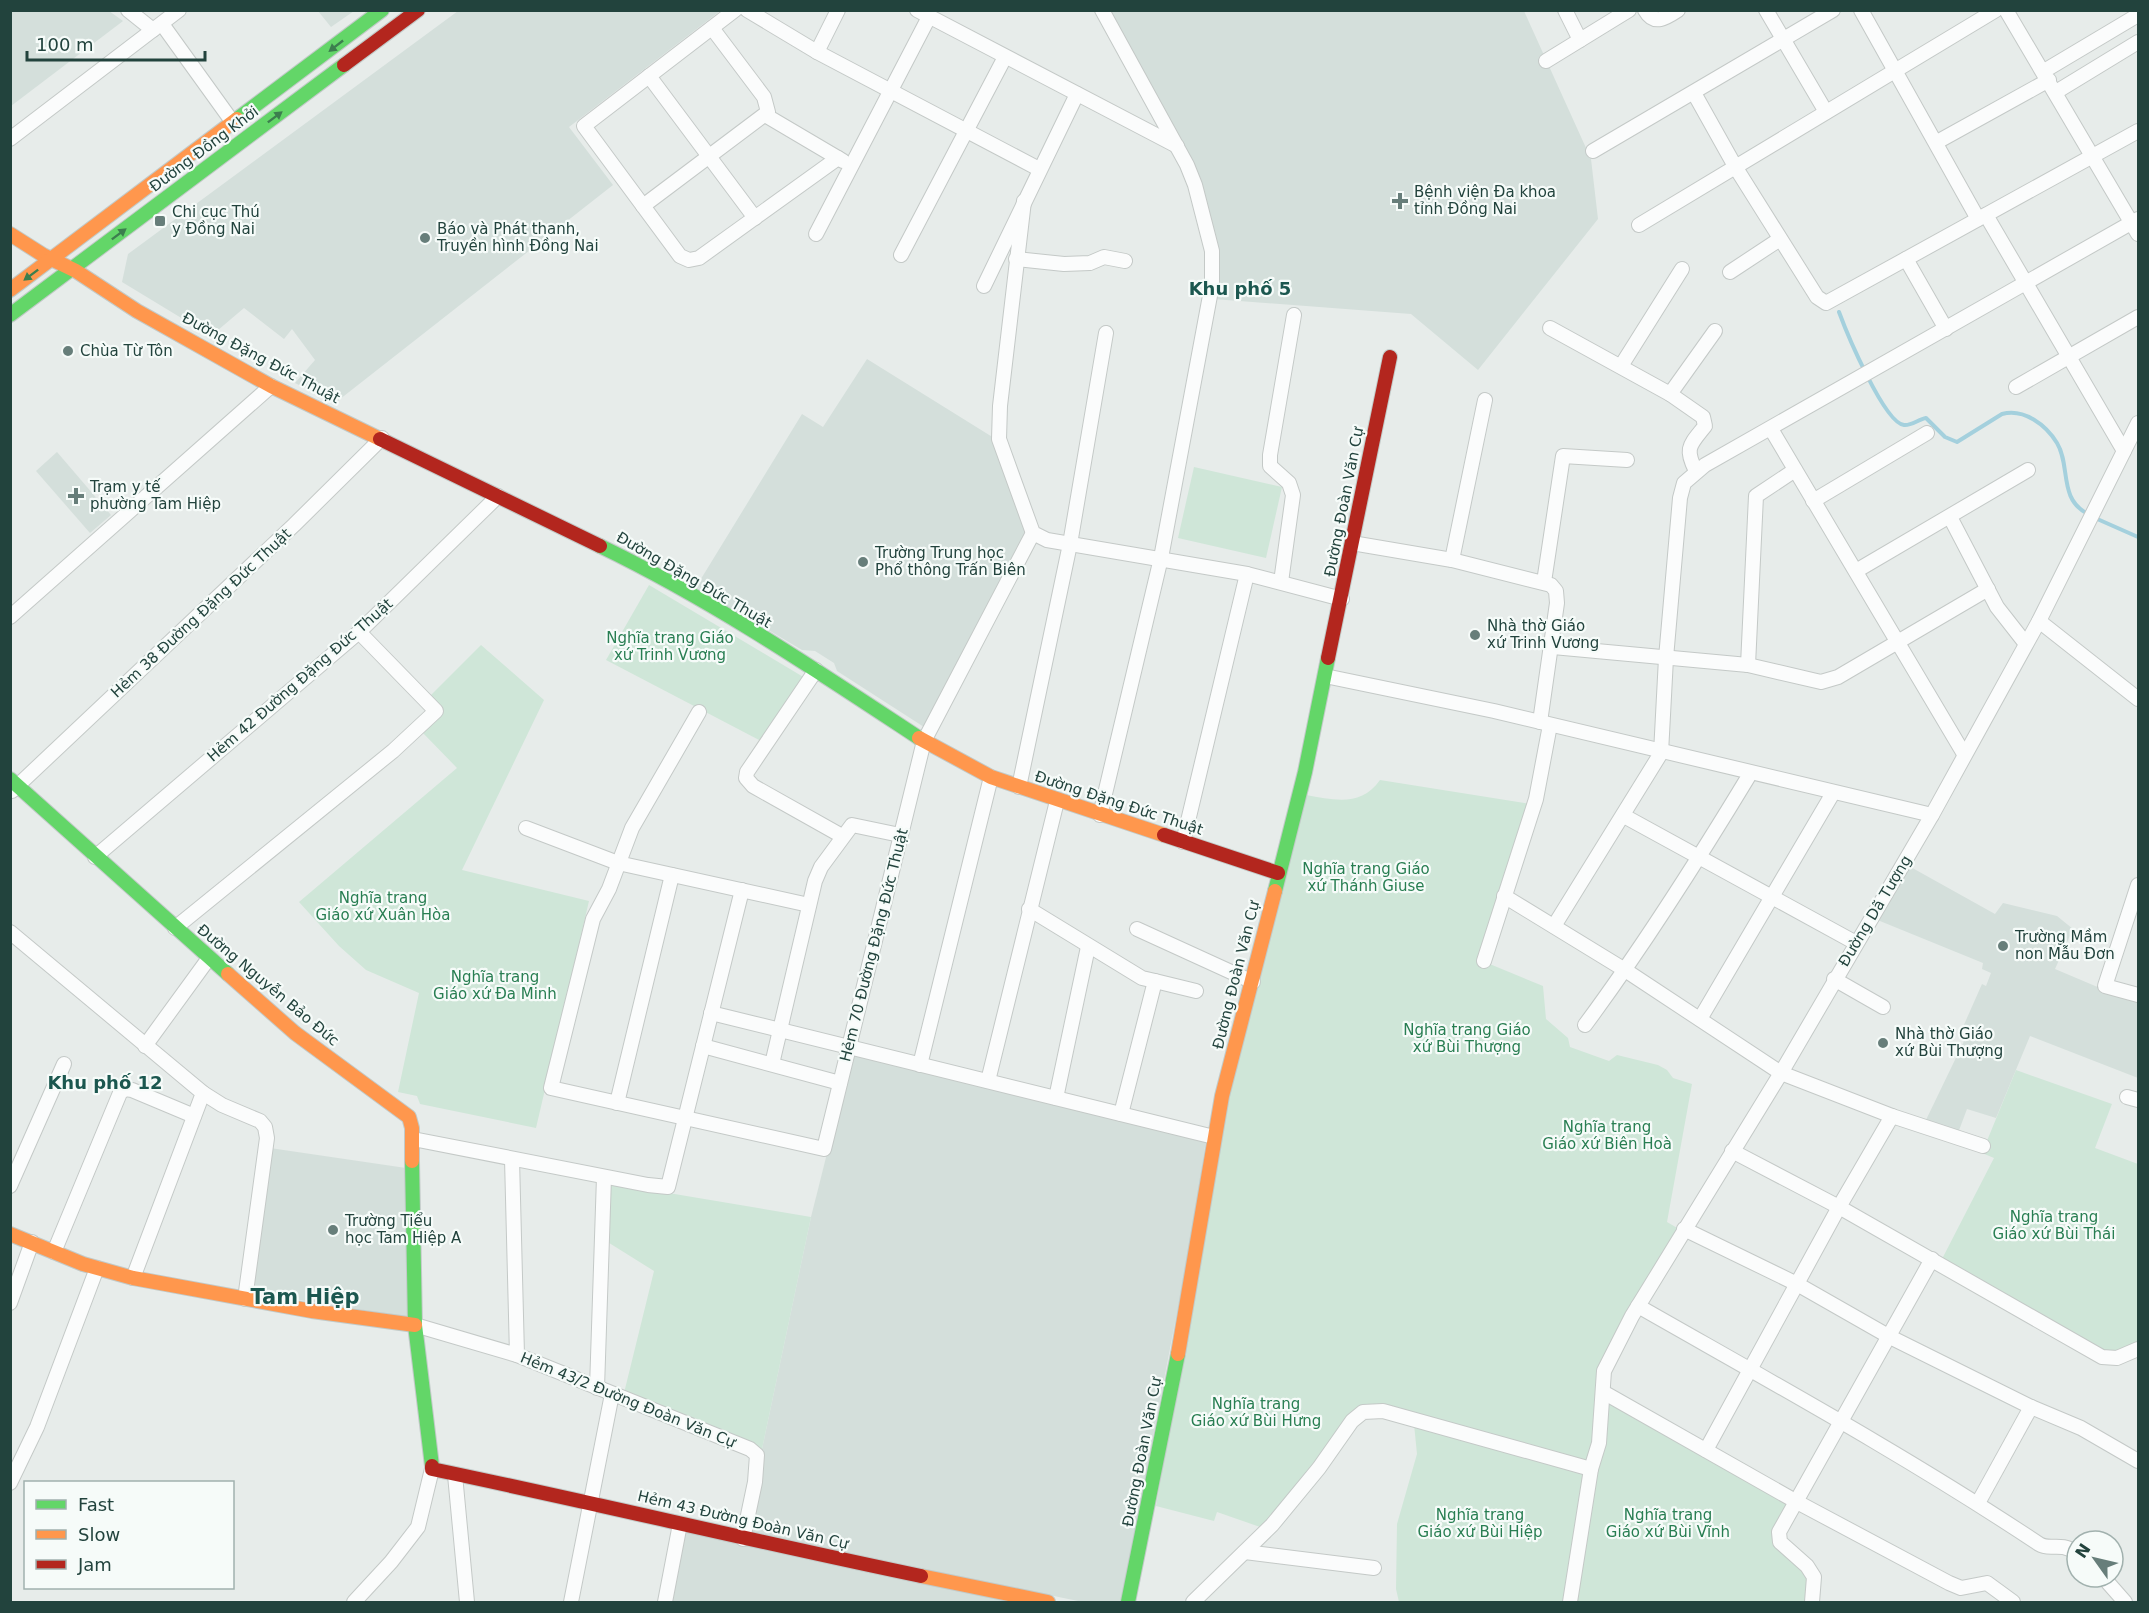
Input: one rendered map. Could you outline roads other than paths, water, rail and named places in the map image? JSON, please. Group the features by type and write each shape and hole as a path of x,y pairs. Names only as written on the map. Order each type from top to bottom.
{"street":[{"path":"128,10 157,27 234,124"},
{"path":"10,139 179,10"},
{"name":"Đường Đồng Khởi","path":"10,290 234,124 382,10"},
{"name":"Đường Đồng Khởi","path":"10,315 418,10"},
{"path":"735,10 584,126 680,256 689,260 699,258 838,158"},
{"path":"747,10 890,92 1039,169"},
{"path":"817,52 838,10"},
{"path":"1100,815 1161,558 1213,273 1212,251 1195,185 1177,146 1102,10"},
{"path":"1565,10 1580,40"},
{"path":"1546,62 1629,10"},
{"path":"1645,10 1651,18 1658,20 1678,10"},
{"path":"1766,10 1826,112"},
{"path":"1593,152 1833,10"},
{"path":"1861,10 1894,70 1982,217 2026,285 2124,451"},
{"path":"1639,225 1996,10"},
{"path":"1554,926 1662,753 1666,658 1680,498 1684,483 1696,471 2136,225 2091,156 2050,81 2006,10"},
{"path":"816,234 930,14 1005,57 1177,146"},
{"path":"2050,81 2139,15"},
{"path":"643,206 765,115 768,108 764,97 712,28"},
{"path":"1937,142 2050,81 2139,42"},
{"path":"901,255 1005,57"},
{"path":"650,76 755,218"},
{"path":"1694,93 1736,168 1780,239 1817,297 1826,303 2139,131"},
{"path":"984,286 1077,94"},
{"path":"765,115 852,166"},
{"path":"1024,201 1016,259 999,439 1033,533 1047,540 1247,574 1342,598"},
{"name":"Đường Đặng Đức Thuật","path":"10,234 51,260 72,269 137,311 271,386 642,566 816,670 924,741 991,777 1057,801 1278,873"},
{"path":"1730,272 1780,239"},
{"path":"1016,259 1064,264 1090,263 1104,257 1125,261"},
{"path":"1906,259 1947,329"},
{"path":"1621,366 1682,269"},
{"path":"1281,582 1293,512 1293,495 1289,483 1270,466 1270,455 1294,315"},
{"path":"2016,387 2139,317"},
{"path":"1550,328 1670,394 1706,421 1689,449 1689,456 1696,471"},
{"path":"1670,394 1715,331"},
{"path":"1019,787 1070,544 1106,333"},
{"name":"Đường Đoàn Văn Cự","path":"1128,1602 1190,1295 1222,1096 1305,772 1390,357"},
{"path":"10,617 271,386"},
{"path":"1452,560 1485,400"},
{"name":"Đường Dã Tượng","path":"1570,1602 1592,1469 1599,1443 1603,1392 1601,1382 1604,1371 1638,1306 1781,1073 1932,815 2026,644 2139,423"},
{"path":"1771,429 1964,754"},
{"path":"1813,501 1927,433"},
{"name":"Hẻm 38 Đường Đặng Đức Thuật","path":"13,786 294,525 382,438"},
{"path":"1544,582 1563,456 1627,460"},
{"path":"1748,665 1756,496 1795,470"},
{"path":"1856,571 2028,470"},
{"name":"Hẻm 42 Đường Đặng Đức Thuật","path":"95,857 359,632 498,496"},
{"path":"1950,517 2005,620 2026,644"},
{"name":"Hẻm 70 Đường Đặng Đức Thuật","path":"685,1118 824,1149 924,741 1033,533"},
{"path":"1353,543 1452,560 1544,582 1556,591 1536,799 1484,961"},
{"path":"1183,842 1247,574"},
{"path":"1552,647 1748,665 1812,680 1830,681 1988,589"},
{"path":"2038,621 2139,699"},
{"path":"175,928 393,751 436,711 359,632"},
{"path":"816,670 747,772 746,778 753,786 842,836"},
{"path":"1325,676 1545,724 1932,815"},
{"path":"685,1118 551,1088 589,930 644,804 699,712"},
{"path":"1586,1025 1699,858 1750,774"},
{"path":"920,1065 991,777"},
{"name":"Đường Nguyễn Bảo Đức","path":"13,786 313,1047 400,1108 411,1122 416,1325 432,1469"},
{"path":"1700,1019 1773,898 1833,792"},
{"path":"988,1081 1057,801"},
{"path":"1624,816 1856,943"},
{"path":"772,1064 818,873 842,836 852,825 900,835"},
{"path":"526,828 618,863 809,905"},
{"path":"617,1103 672,875"},
{"path":"2139,885 2105,986 2139,995"},
{"path":"412,1139 604,1177 668,1187 742,890"},
{"path":"1504,896 1625,970 1781,1073 1892,1116 1983,1146"},
{"path":"1029,909 1142,978 1196,991"},
{"path":"1137,929 1253,982"},
{"path":"10,932 203,1093 222,1106 260,1121 265,1127 267,1138 245,1299"},
{"path":"1056,1098 1088,947"},
{"path":"145,1046 209,958"},
{"path":"1834,979 1883,1007"},
{"path":"1121,1114 1155,981"},
{"path":"711,1013 1214,1137"},
{"path":"703,1046 840,1083"},
{"path":"10,1186 64,1064"},
{"path":"54,1252 120,1093 125,1089 132,1090 194,1116"},
{"path":"133,1278 203,1093"},
{"path":"1706,1450 1839,1207 1892,1116"},
{"path":"1732,1151 1839,1207 2102,1357 2117,1358 2139,1349"},
{"path":"512,1159 517,1354"},
{"path":"597,1388 604,1177"},
{"path":"1684,1229 1797,1284 1890,1337 2031,1407 2081,1428 2139,1461"},
{"path":"10,1234 96,1268 133,1278 245,1299 416,1325"},
{"path":"10,1303 32,1242"},
{"path":"1812,1602 1815,1586 1812,1571 1779,1539 1779,1532 1932,1259"},
{"path":"12,1477 49,1397 96,1268"},
{"path":"1638,1306 1978,1503 2044,1547 2065,1547"},
{"name":"Hẻm 43/2 Đường Đoàn Văn Cự","path":"416,1325 517,1354 753,1451 757,1455 755,1482 743,1539"},
{"path":"1603,1392 1797,1502 1960,1588 1987,1583 2013,1602"},
{"path":"571,1602 612,1394"},
{"path":"1978,1503 2031,1407"},
{"path":"1193,1602 1272,1525 1319,1468 1352,1421 1363,1412 1383,1411 1592,1469"},
{"path":"354,1602 391,1563 418,1527 432,1469"},
{"name":"Hẻm 43 Đường Đoàn Văn Cự","path":"432,1469 592,1502 743,1539 1048,1602"},
{"path":"455,1475 467,1602"},
{"path":"665,1602 680,1524"},
{"path":"1245,1552 1374,1568"},
{"path":"2114,1589 2125,1602"}],"waterway":[{"path":"1839,312 1876,393 1896,420 1907,425 1926,418 1945,437 1957,442 2002,414 2018,413 2026,416 2041,424 2057,443 2064,462 2066,481 2072,500 2088,514"},
{"path":"2095,518 2138,537"}],"place":[{"name":"Bệnh viện Đa khoa tỉnh Đồng Nai","path":"1400,201"},
{"name":"Chi cục Thú y Đồng Nai","path":"160,221"},
{"name":"Báo và Phát thanh, Truyền hình Đồng Nai","path":"425,238"},
{"name":"Chùa Từ Tôn","path":"68,351"},
{"name":"Trạm y tế phường Tam Hiệp","path":"76,496"},
{"name":"Trường Trung học Phổ thông Trấn Biên","path":"863,562"},
{"name":"Nhà thờ Giáo xứ Trinh Vương","path":"1475,635"},
{"name":"Trường Mầm non Mẫu Đơn","path":"2003,946"},
{"name":"Nhà thờ Giáo xứ Bùi Thượng","path":"1883,1043"},
{"name":"Trường Tiểu học Tam Hiệp A","path":"333,1230"}],"district":[{"name":"Khu phố 5","path":"1240,288"},
{"name":"Khu phố 12","path":"105,1082"},
{"name":"Tam Hiệp","path":"305,1297"}],"park label":[{"name":"Nghĩa trang Giáo xứ Trinh Vương","path":"670,646"},
{"name":"Nghĩa trang Giáo xứ Thánh Giuse","path":"1366,878"},
{"name":"Nghĩa trang Giáo xứ Xuân Hòa","path":"383,906"},
{"name":"Nghĩa trang Giáo xứ Đa Minh","path":"495,986"},
{"name":"Nghĩa trang Giáo xứ Bùi Thượng","path":"1467,1038"},
{"name":"Nghĩa trang Giáo xứ Biên Hoà","path":"1607,1136"},
{"name":"Nghĩa trang Giáo xứ Bùi Thái","path":"2054,1226"},
{"name":"Nghĩa trang Giáo xứ Bùi Hưng","path":"1256,1412"},
{"name":"Nghĩa trang Giáo xứ Bùi Hiệp","path":"1480,1524"},
{"name":"Nghĩa trang Giáo xứ Bùi Vĩnh","path":"1668,1524"}]}
